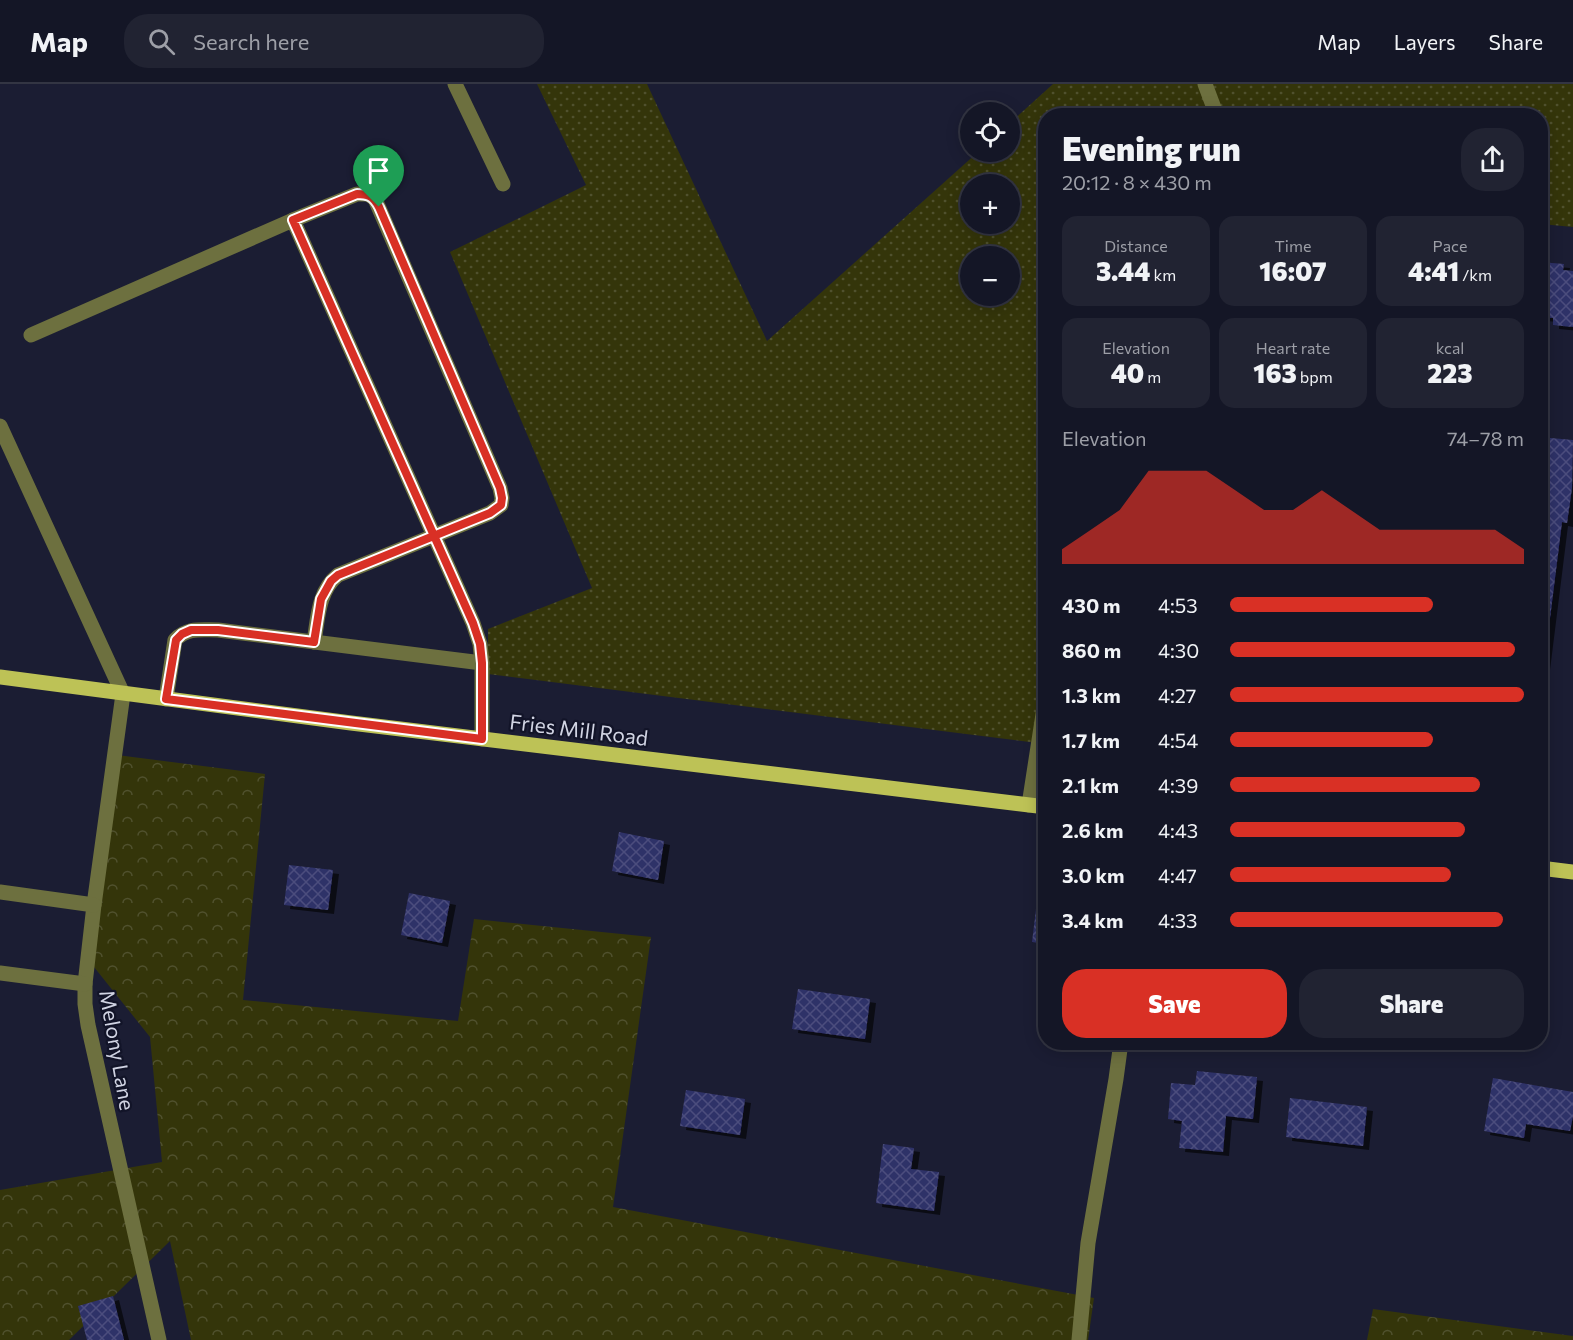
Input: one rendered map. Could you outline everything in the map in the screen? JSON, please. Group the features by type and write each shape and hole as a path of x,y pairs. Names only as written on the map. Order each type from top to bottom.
{"main road":[{"name":"Fries Mill Road","path":"0,677 482,739 1038,806"},
{"path":"1548,869 1573,872"}],"street":[{"path":"455,84 503,184"},
{"path":"1205,84 1214,108"},
{"path":"31,334 357,194 368,194 375,199 500,488 502,498 501,505 497,509 338,575 331,581 321,599 314,642"},
{"path":"293,220 473,623 480,644 482,663 482,739"},
{"path":"0,426 123,694"},
{"path":"166,699 176,640 191,630 218,630 482,663"},
{"name":"Melony Lane","path":"123,694 85,984 88,1024 159,1340"},
{"path":"1029,805 1038,747"},
{"path":"0,892 94,905"},
{"path":"0,973 85,984"},
{"path":"1079,1340 1088,1243 1120,1050"}],"green space":[{"path":"537,84 647,84 767,341 967,162 1020,162 1020,114 1053,84 1573,84 1573,227 1548,225 1548,108 1038,108 1038,743 488,674 488,629 592,588 450,252 586,185"},
{"path":"117,755 265,774 243,1000 458,1021 474,919 651,937 613,1207 1094,1298 1088,1340 191,1340 170,1241 69,1340 0,1340 0,1190 162,1162 150,1037 90,962"},
{"path":"1373,1309 1573,1336 1573,1340 1367,1340"}],"building":[{"path":"1548,263 1564,264 1563,270 1573,271 1573,327 1553,325 1553,318 1548,318"},
{"path":"1548,438 1573,440 1572,488 1567,523 1562,522 1548,634"},
{"path":"619,832 664,841 658,880 612,871"},
{"path":"289,865 333,870 328,910 284,905"},
{"path":"409,893 450,901 442,943 401,935"},
{"path":"1037,901 1038,901 1038,943 1032,942"},
{"path":"798,989 870,999 865,1039 792,1029"},
{"path":"1197,1071 1257,1077 1253,1119 1226,1116 1223,1152 1179,1148 1182,1121 1168,1119 1171,1083 1195,1085"},
{"path":"1493,1078 1573,1092 1573,1116 1570,1131 1526,1124 1524,1138 1484,1131"},
{"path":"686,1090 745,1099 740,1135 680,1126"},
{"path":"1290,1098 1367,1107 1363,1146 1286,1137"},
{"path":"883,1144 914,1148 911,1169 939,1172 934,1211 876,1203"},
{"path":"113,1296 124,1340 87,1340 78,1306"}],"route":[{"path":"379,207 375,199 368,194 357,194 293,220 399,457 434,536 473,623 480,644 482,663 482,739 166,699 176,640 182,634 191,630 218,630 314,642 321,599 331,581 338,575 353,568 434,536 490,513 501,505 500,488 379,207"}]}
